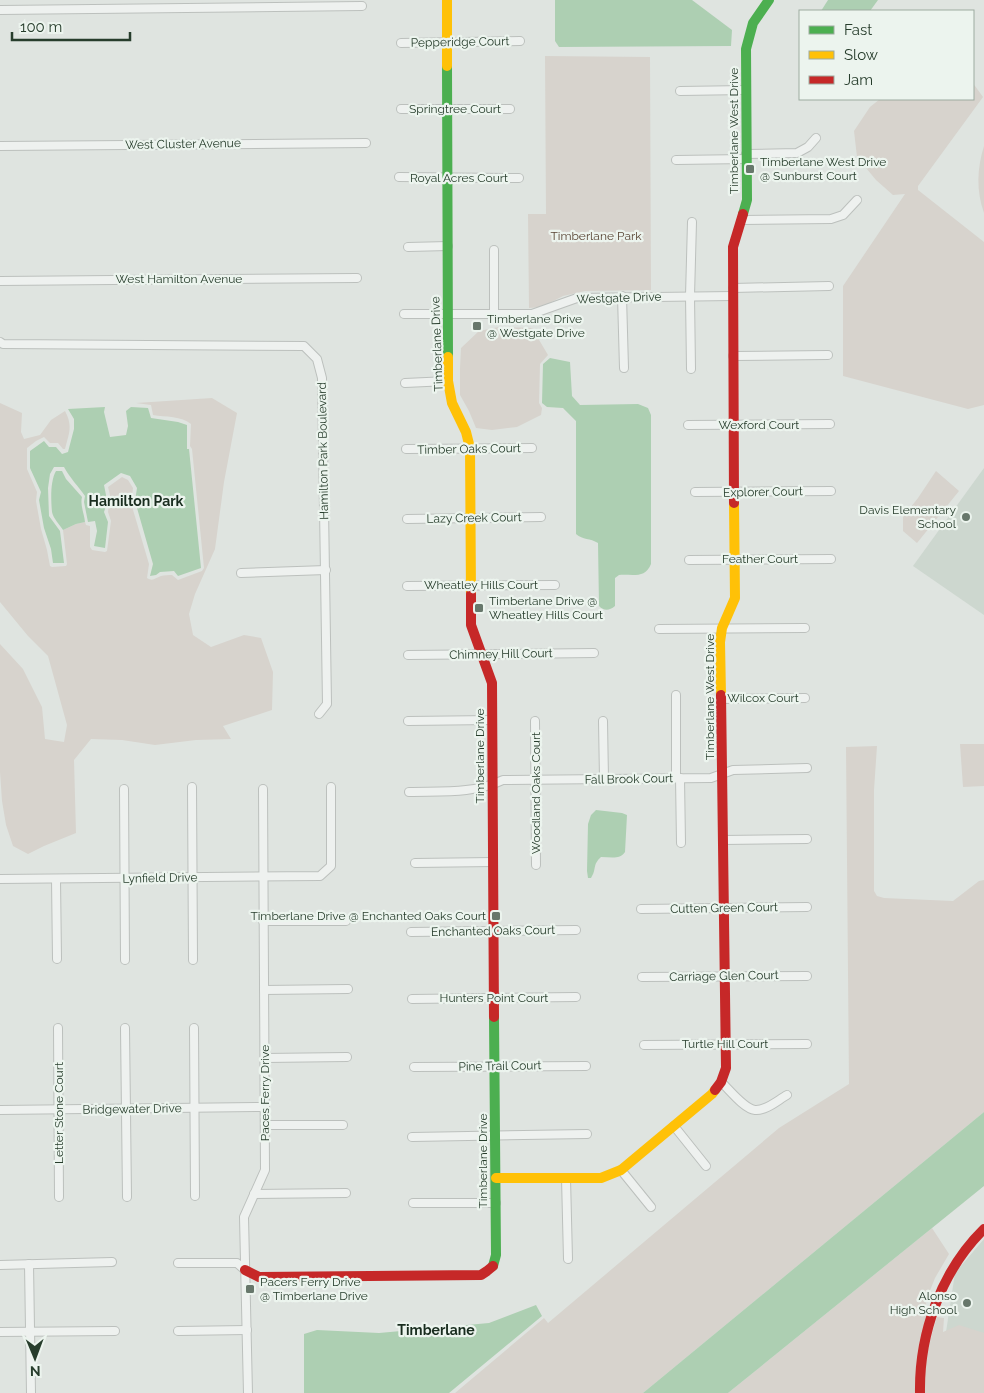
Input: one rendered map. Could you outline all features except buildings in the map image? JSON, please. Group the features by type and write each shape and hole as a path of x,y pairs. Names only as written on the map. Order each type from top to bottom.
{"street":[{"name":"Timberlane Drive","path":"245,1270 259,1277 481,1275 494,1266 496,1255 492,683 488,667 481,654 471,625 470,448 466,432 452,403 448,381 447,0"},
{"name":"Timberlane West Drive","path":"722,1082 726,1068 726,1044 720,642 722,628 735,598 733,247 747,200 746,49 753,23 769,0"},
{"path":"0,10 362,6"},
{"name":"Pepperidge Court","path":"401,43 520,41"},
{"path":"680,91 746,90"},
{"name":"Springtree Court","path":"400,109 510,109"},
{"path":"676,160 797,153 808,147 816,138"},
{"name":"West Cluster Avenue","path":"0,146 366,143"},
{"name":"Royal Acres Court","path":"399,177 519,178"},
{"path":"742,220 831,219 843,215 857,200"},
{"path":"692,222 690,296 692,369"},
{"path":"408,247 448,246"},
{"path":"494,250 494,314"},
{"name":"West Hamilton Avenue","path":"0,281 358,278"},
{"name":"Westgate Drive","path":"404,314 532,314 577,298 690,296 829,286"},
{"path":"622,296 624,368"},
{"name":"Hamilton Park Boulevard","path":"0,342 3,344 304,346 317,359 322,378 328,704 319,714"},
{"path":"733,356 828,355"},
{"path":"405,382 448,381"},
{"name":"Wexford Court","path":"688,425 830,424"},
{"name":"Timber Oaks Court","path":"406,449 532,448"},
{"name":"Explorer Court","path":"696,492 831,491"},
{"name":"Lazy Creek Court","path":"408,519 541,517"},
{"name":"Feather Court","path":"689,560 831,559"},
{"path":"241,573 326,570"},
{"name":"Wheatley Hills Court","path":"407,586 555,585"},
{"path":"659,629 805,628"},
{"name":"Chimney Hill Court","path":"408,655 594,653"},
{"path":"676,695 680,842"},
{"name":"Wilcox Court","path":"722,698 805,698"},
{"path":"408,722 492,720"},
{"name":"Woodland Oaks Court","path":"535,721 536,865"},
{"path":"603,721 604,779"},
{"name":"Fall Brook Court","path":"409,792 475,790 504,780 711,778 733,770 807,768"},
{"path":"192,787 193,960"},
{"name":"Lynfield Drive","path":"0,880 320,876 331,866 331,787"},
{"path":"124,788 125,960"},
{"name":"Paces Ferry Drive","path":"248,1393 244,1217 265,1170 263,789"},
{"path":"722,840 807,839"},
{"path":"414,863 493,862"},
{"path":"56,879 57,960"},
{"name":"Cutten Green Court","path":"641,909 807,907"},
{"path":"264,921 346,920"},
{"name":"Enchanted Oaks Court","path":"411,932 576,930"},
{"name":"Carriage Glen Court","path":"642,977 807,976"},
{"path":"264,990 348,989"},
{"name":"Hunters Point Court","path":"412,999 576,997"},
{"name":"Letter Stone Court","path":"58,1028 59,1196"},
{"path":"125,1028 127,1197"},
{"path":"194,1028 195,1196"},
{"name":"Turtle Hill Court","path":"644,1045 807,1044"},
{"path":"265,1058 346,1057"},
{"name":"Pine Trail Court","path":"414,1067 586,1066"},
{"path":"496,1178 601,1178 621,1170 712,1094 722,1082 744,1105 754,1110 766,1108 787,1095"},
{"name":"Bridgewater Drive","path":"0,1110 265,1107"},
{"path":"265,1125 343,1125"},
{"path":"674,1126 706,1166"},
{"path":"412,1137 495,1134 587,1134"},
{"path":"621,1170 651,1207"},
{"path":"566,1178 568,1259"},
{"path":"254,1194 346,1193"},
{"path":"413,1203 496,1203"},
{"path":"920,1393 920,1372 937,1302 951,1271 973,1237 984,1229"},
{"path":"0,1265 112,1262"},
{"path":"178,1263 236,1263 245,1270"},
{"path":"30,1264 31,1393"},
{"path":"178,1331 247,1330"},
{"path":"0,1332 115,1331"}],"shaded area":[{"path":"555,0 692,0 732,30 731,46 559,47 555,41"},
{"path":"828,0 878,0 871,10 822,10"},
{"path":"550,358 570,362 572,396 580,405 638,404 648,408 651,415 651,564 642,574 619,575 615,578 615,606 609,610 599,606 598,543 576,534 576,421 563,408 547,407 542,403 543,364"},
{"path":"105,407 104,412 110,437 126,435 128,426 126,411 131,407 148,408 151,418 187,425 187,449 189,449 201,568 178,576 174,571 160,572 150,576 153,564 135,501 137,488 130,476 121,473 104,485 106,506 104,512 108,522 105,548 94,546 97,531 95,521 88,522 84,502 85,496 64,467 54,467 50,474 48,488 49,516 60,531 64,563 53,563 39,500 41,492 30,468 30,451 44,441 49,447 56,447 62,454 68,452 74,429 74,419 68,409"},
{"name":"Davis Elementary School","path":"984,468 984,615 913,566"},
{"path":"56,471 62,471 66,479 82,497 85,522 63,530 52,512 52,485"},
{"path":"596,810 627,815 625,852 618,857 601,857 596,862 591,878 588,878 588,824 591,815"},
{"path":"984,1112 984,1186 728,1393 643,1393"},
{"name":"Alonso High School","path":"984,1239 984,1339 946,1332 955,1273"},
{"path":"536,1305 542,1316 449,1393 304,1393 304,1334 317,1330 379,1333 489,1323"}],"green space":[{"name":"Timberlane Park","path":"545,56 650,57 651,290 585,291 563,296 542,307 529,308 528,214 546,214"},
{"path":"974,85 983,97 918,186 918,190 984,242 984,405 968,409 843,376 843,286 905,194 893,195 876,180 857,157 854,131 870,107 879,100 974,100"},
{"path":"984,146 984,213 981,205 978,180"},
{"path":"499,327 532,328 548,355 540,364 539,403 542,408 541,415 517,427 492,430 476,428 460,395 461,348 479,331"},
{"path":"212,398 237,413 224,482 215,549 195,594 189,614 193,635 211,647 244,635 261,638 273,672 272,710 223,726 231,739 196,740 155,745 122,740 91,739 74,760 76,833 28,854 13,846 6,825 2,801 0,772 0,644 23,669 42,707 45,739 64,742 67,725 48,656 28,636 0,602 0,403 22,413 21,432 24,439 40,435 51,420 65,411 69,421 70,430 65,449 58,443 50,443 44,437 27,448 27,469 37,492 36,501 50,566 66,566 63,530 76,524 85,522 86,525 90,526 90,547 92,550 107,551 111,521 108,512 110,495 108,487 122,477 128,480 133,488 131,503 149,564 147,578 152,580 172,575 178,580 202,571 204,568 192,449 190,446 191,424 178,418 153,415 151,405 136,403"},
{"path":"936,471 959,491 917,543 903,531 903,517"},
{"path":"960,744 984,744 984,786 963,787"},
{"path":"877,746 874,790 874,891 877,896 884,898 953,901 979,881 984,880 984,1112 643,1393 455,1393 544,1318 548,1323 779,1128 849,1084 846,747"},
{"path":"932,1228 949,1254 935,1278 923,1315 928,1316 916,1393 728,1393"},
{"path":"937,1317 944,1318 943,1332 959,1325 984,1333 984,1393 924,1393 928,1354"}],"traffic: fast":[{"path":"743,214 747,200 746,49 753,23 769,0"},
{"path":"447,66 448,357"},
{"path":"493,1266 496,1255 494,1017"}],"traffic: slow":[{"path":"447,0 447,66"},
{"path":"448,357 448,381 452,403 466,432 470,448 471,594"},
{"path":"721,695 720,642 722,628 735,598 734,503"},
{"path":"496,1178 601,1178 621,1170 715,1090"}],"traffic: jam":[{"path":"734,503 733,247 743,214"},
{"path":"471,594 471,625 492,683 494,1017"},
{"path":"715,1090 721,1082 726,1068 721,695"},
{"path":"920,1393 924,1348 928,1326 936,1305 956,1264 984,1229"},
{"path":"245,1270 259,1277 481,1275 493,1266"}],"place":[{"name":"Timberlane West Drive @ Sunburst Court","path":"750,169"},
{"name":"Timberlane Drive @ Westgate Drive","path":"477,326"},
{"name":"Davis Elementary School","path":"966,517"},
{"name":"Timberlane Drive @ Wheatley Hills Court","path":"479,608"},
{"name":"Timberlane Drive @ Enchanted Oaks Court","path":"496,916"},
{"name":"Pacers Ferry Drive @ Timberlane Drive","path":"250,1289"},
{"name":"Alonso High School","path":"967,1303"}],"district":[{"name":"Hamilton Park","path":"136,501"},
{"name":"Timberlane","path":"436,1330"}]}
